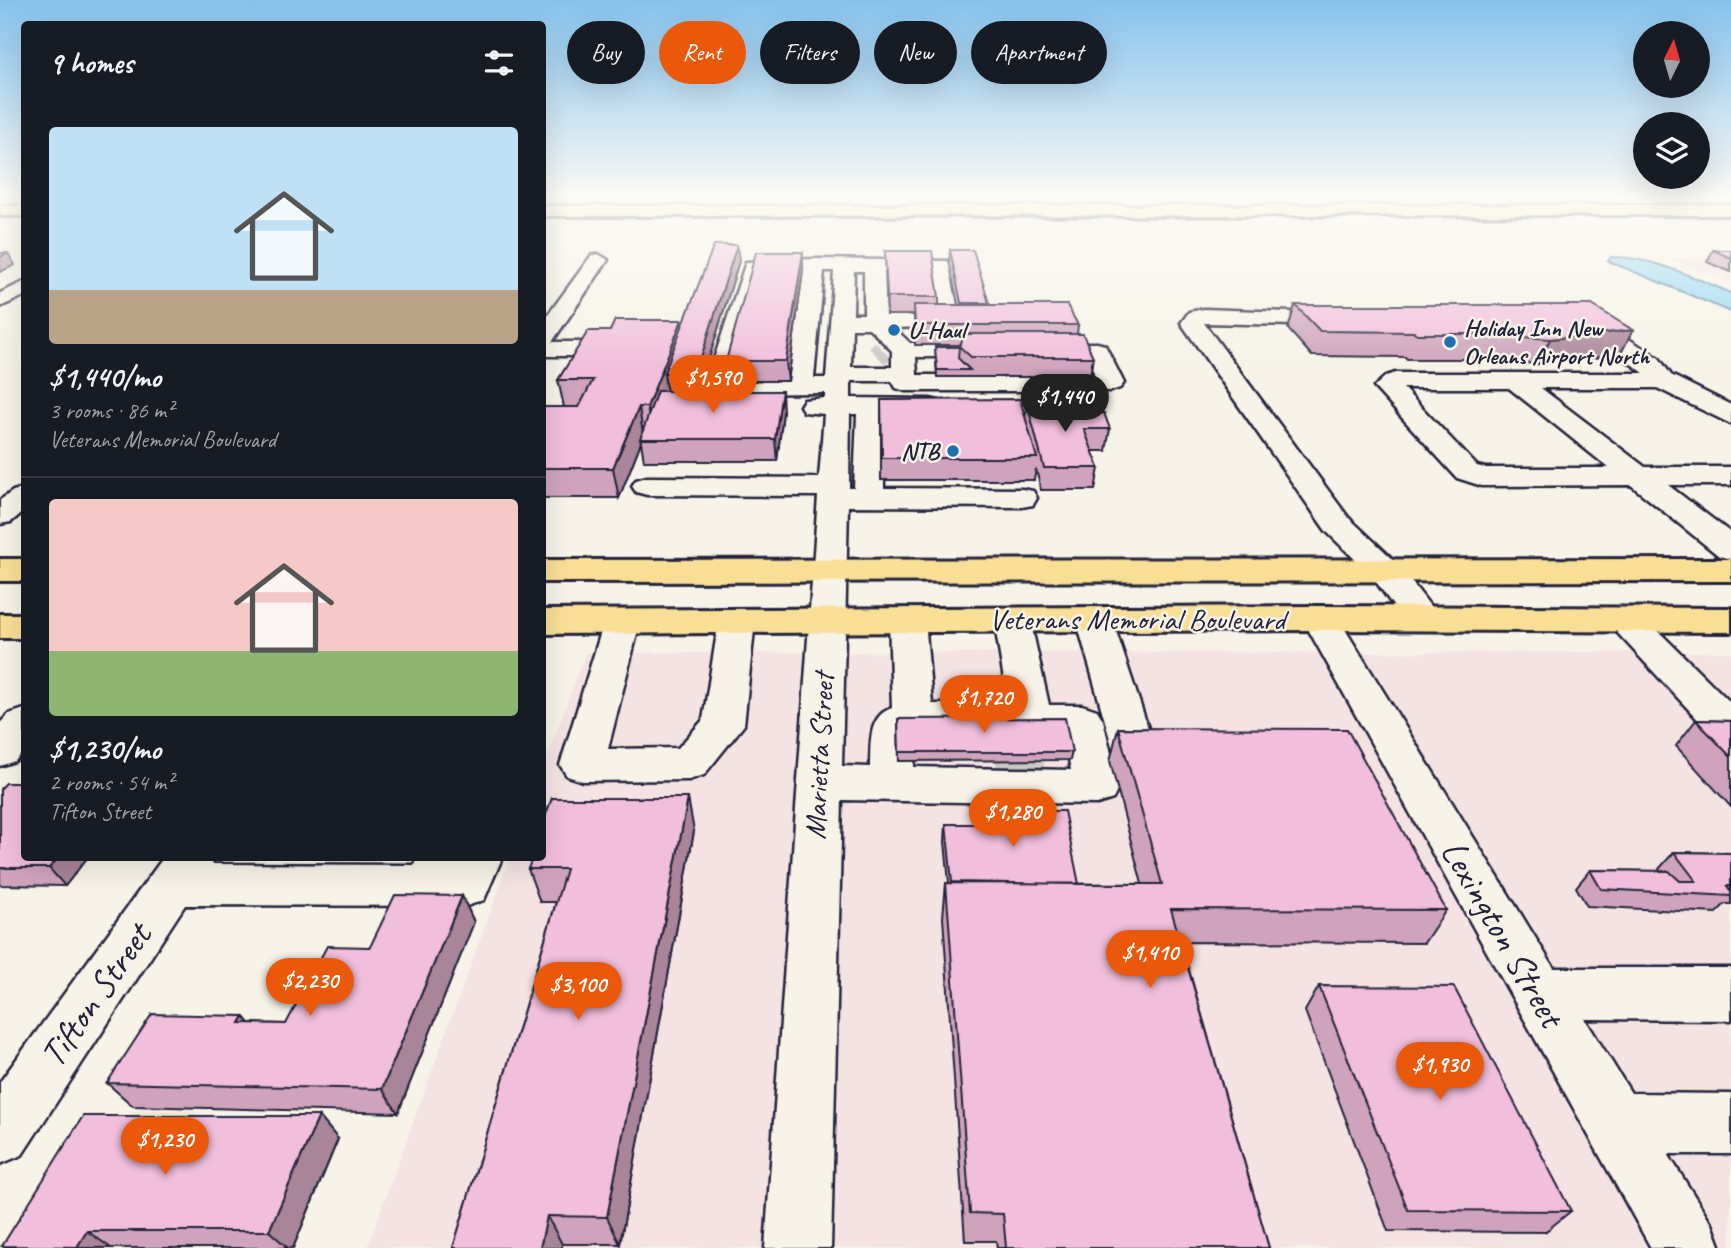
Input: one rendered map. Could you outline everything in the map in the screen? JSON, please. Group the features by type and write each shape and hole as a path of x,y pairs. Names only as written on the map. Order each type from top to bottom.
{"main road":[{"name":"Veterans Memorial Boulevard","path":"546,571 830,568 1731,570"},
{"path":"0,570 21,570"},
{"name":"Veterans Memorial Boulevard","path":"546,622 1320,618 1731,620"}],"street":[{"path":"546,334 598,260"},
{"path":"801,386 815,265"},
{"name":"Marietta Street","path":"798,1248 818,783 834,492 871,367 841,321 844,265"},
{"path":"869,497 871,367 875,321 874,265"},
{"path":"699,406 871,367 1091,340 1111,383 905,383 871,367 801,386 718,386 753,266 942,265 952,321"},
{"path":"0,301 21,290"},
{"path":"1361,319 1204,316 1197,317 1192,323 1336,524 1384,569 1422,619"},
{"path":"1556,319 1592,326 1650,363 1662,380 1731,416"},
{"path":"841,321 977,321"},
{"path":"546,349 592,349 648,324"},
{"path":"1662,380 1395,381 1387,387 1467,472 1482,477 1731,476"},
{"path":"870,407 1005,407"},
{"path":"647,486 834,492 869,497 1022,498"},
{"path":"0,515 21,498"},
{"name":"Lexington Street","path":"1320,618 1376,750 1538,993 1688,1248"},
{"path":"907,619 945,743"},
{"path":"1012,619 1031,719"},
{"path":"1094,619 1133,746 1202,747"},
{"path":"622,622 582,765 688,764 723,725 737,620"},
{"path":"1626,620 1731,728"},
{"path":"818,783 892,784 945,743 1031,719 1082,720 1097,787 945,743 899,721 892,729 892,784"},
{"path":"0,750 21,727"},
{"path":"181,871 415,872 467,886 477,861"},
{"name":"Tifton Street","path":"0,1133 181,871"},
{"path":"1538,993 1731,995"},
{"path":"1615,1123 1731,1124"}],"lane":[{"path":"1516,381 1731,548"}],"shaded area":[{"path":"1668,258 1731,258 1731,283"},
{"path":"1731,652 1731,1248 367,1248 509,861 546,861 546,761 585,653"}],"water":[{"path":"1611,257 1658,264 1731,293 1731,312 1608,261"}],"building":[{"path":"710,254 734,254 696,373 664,373"},
{"path":"755,254 803,254 786,361 726,361"},
{"path":"885,254 932,254 939,297 887,297"},
{"path":"951,254 974,254 989,303 961,303"},
{"path":"914,305 1067,305 1078,325 915,325"},
{"path":"1295,305 1592,305 1633,330 1550,339 1480,334 1476,331 1471,331 1475,334 1417,334 1320,331"},
{"path":"615,320 682,320 647,407 639,407 613,468 546,468 546,407 579,407 593,380 558,380 588,331 610,331"},
{"path":"966,334 1083,334 1093,357 971,357 959,346"},
{"path":"935,347 959,347 958,358 970,370 937,370"},
{"path":"657,391 782,391 775,439 640,439"},
{"name":"NTB","path":"1020,399 1037,458 882,458 881,400"},
{"path":"1027,402 1072,402 1077,413 1104,413 1110,429 1084,429 1099,468 1044,468"},
{"path":"1065,718 1072,752 899,752 898,719"},
{"path":"1696,720 1731,721 1731,757"},
{"path":"1118,728 1347,729 1446,910 1171,909 1269,1248 1006,1248 1003,1214 970,1213 946,883 1162,884"},
{"path":"6,783 21,783 21,861 55,861 49,868 0,868 0,789"},
{"path":"552,798 688,798 607,1217 547,1216 540,1248 453,1248 566,869 528,869 531,861 546,861 546,814"},
{"path":"986,811 1064,811 1079,884 952,882 946,824 988,824"},
{"path":"1674,852 1731,853 1731,886 1727,886 1731,896 1601,889 1590,870 1669,871 1680,881 1696,881"},
{"path":"395,895 462,896 382,1089 107,1083 152,1014 244,1016 240,1023 286,1024 327,946 370,947"},
{"path":"1319,986 1454,987 1571,1211 1408,1210"},
{"path":"83,1116 319,1116 269,1231 87,1231 77,1247 2,1246"}],"tunnel":[{"path":"877,356 883,350"},
{"path":"1014,718 1015,725"},
{"path":"1015,724 1023,786"}],"place":[{"name":"U-Haul","path":"894,330"},
{"name":"Holiday Inn New Orleans Airport North","path":"1450,342"},
{"name":"NTB","path":"953,451"}]}
